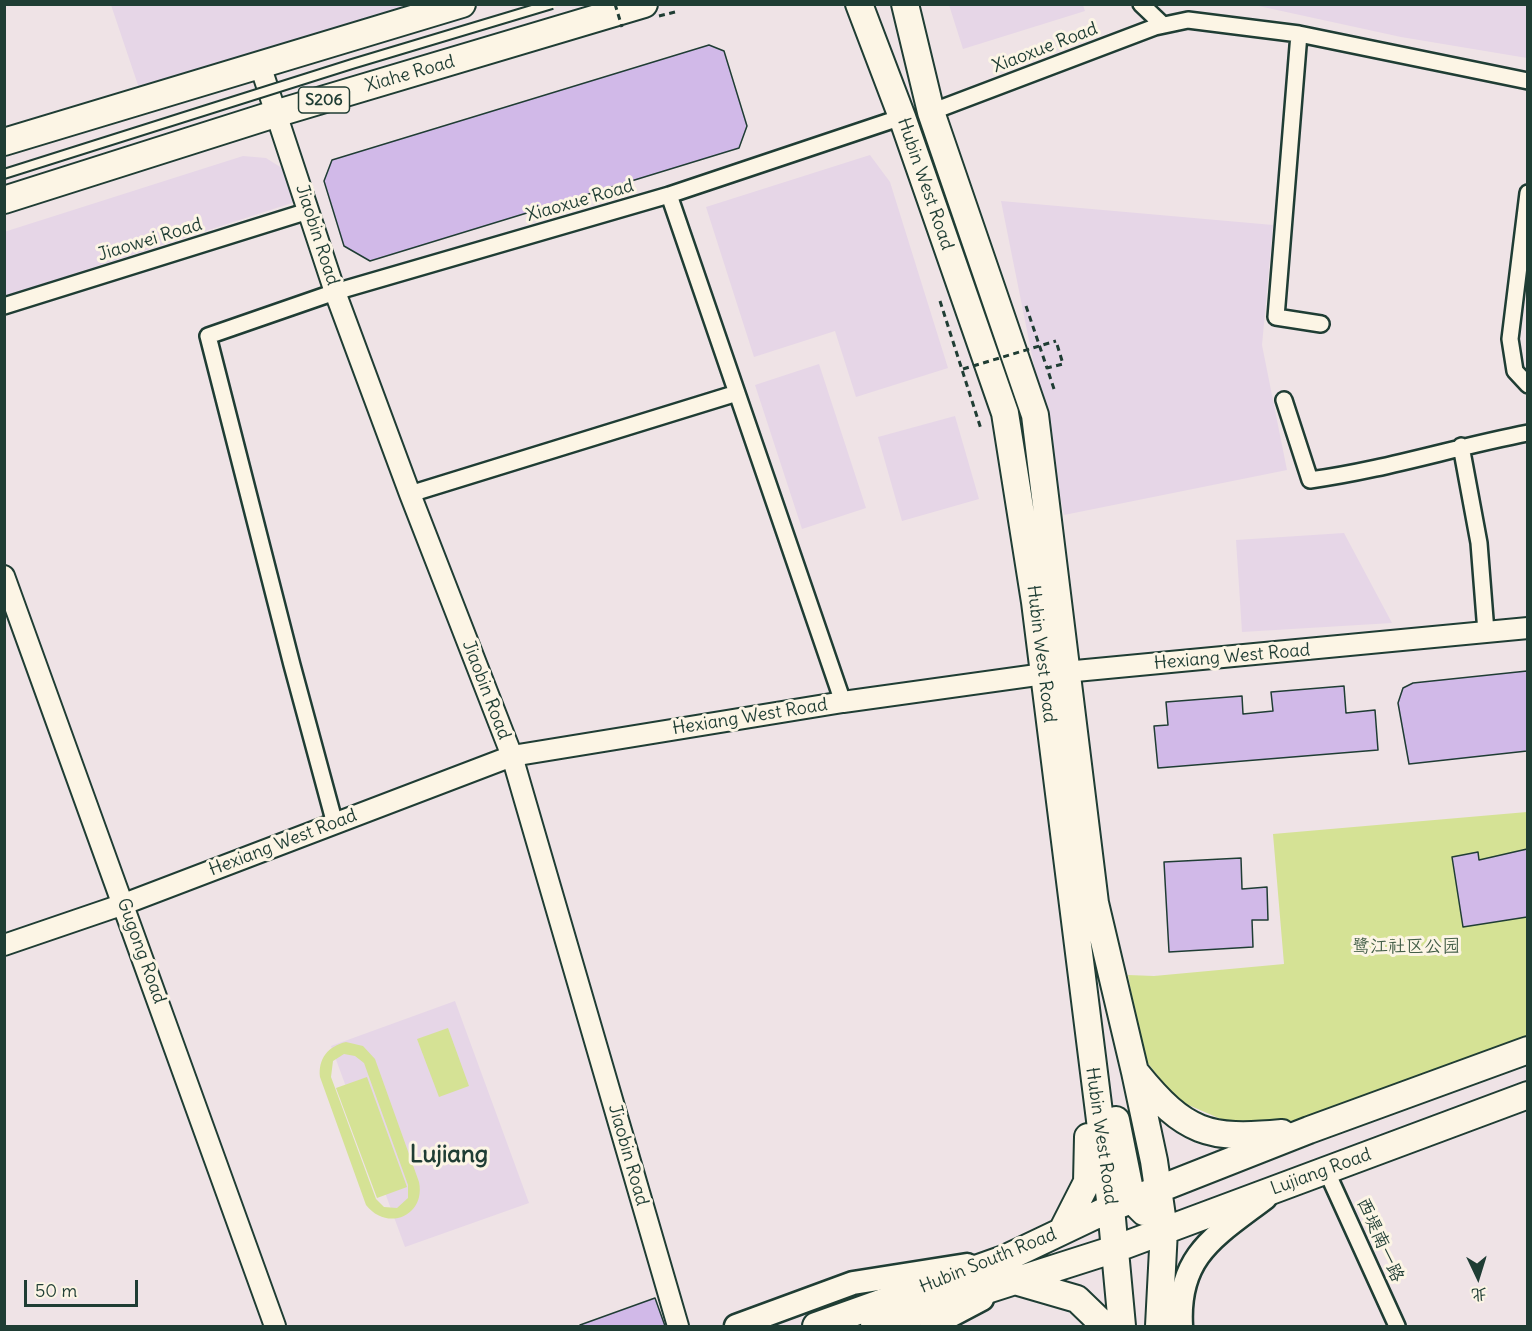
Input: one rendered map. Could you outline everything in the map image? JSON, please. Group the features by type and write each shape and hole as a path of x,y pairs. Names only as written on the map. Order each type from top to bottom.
{"main road":[{"path":"4,142 462,4"},
{"name":"Xiahe Road","path":"4,200 278,113 644,4"},
{"name":"Hubin West Road","path":"859,4 902,117 1005,412 1035,602 1055,674 1095,903 1135,1072 1158,1190 1164,1230 1159,1326"},
{"name":"Hubin West Road","path":"905,4 931,112 1035,416 1080,969 1090,1059 1121,1204 1115,1249 1122,1326"},
{"path":"1080,969 1103,1034 1123,1166 1121,1204 1164,1230"},
{"path":"1158,1190 1309,1130 1527,1050"},
{"path":"1062,1232 1087,1182 1090,1059"},
{"path":"1135,1072 1160,1102 1192,1127 1240,1137 1309,1130"},
{"name":"Lujiang Road","path":"1115,1249 1527,1095"},
{"path":"1181,1326 1180,1307 1188,1272 1209,1240 1280,1187"},
{"name":"Hubin South Road","path":"874,1326 1009,1270 1062,1232 1121,1204 1158,1190"},
{"name":"Hubin South Road","path":"816,1326 1009,1270 1115,1249"},
{"path":"931,1326 1009,1270"},
{"path":"736,1326 853,1283 1009,1270 1077,1299 1105,1326"}],"street":[{"path":"1141,4 1163,26"},
{"name":"Xiaoxue Road","path":"931,112 1163,26 1188,20 1299,34 1527,81"},
{"path":"1299,34 1276,317 1321,324"},
{"name":"Jiaobin Road","path":"260,65 278,113 335,292 410,494 512,756 678,1326"},
{"name":"Xiaoxue Road","path":"335,824 291,665 208,336 335,292 669,195 902,117"},
{"path":"1527,193 1510,339 1515,371 1527,385"},
{"path":"669,195 843,702"},
{"name":"Jiaowei Road","path":"4,306 308,211"},
{"path":"410,494 737,393"},
{"path":"1284,400 1310,480 1352,474 1461,446 1527,433"},
{"path":"1461,446 1479,543 1486,632"},
{"name":"Gugong Road","path":"4,576 275,1326"},
{"name":"Hexiang West Road","path":"4,945 124,904 512,756 843,702 1055,674 1527,628"},
{"name":"西堤南一路","path":"1326,1170 1397,1326"}],"lane":[{"path":"4,174 352,64 552,4"}],"path":[{"path":"615,4 622,27"},
{"path":"940,301 981,429"},
{"path":"1026,306 1054,389"},
{"path":"963,369 1056,341 1063,364 1047,368"}],"shaded area":[{"path":"111,5 458,5 140,91"},
{"path":"949,5 1083,5 1085,11 963,49"},
{"path":"1254,5 1527,5 1527,58 1401,37"},
{"path":"870,155 890,182 948,368 856,397 835,331 754,357 706,207"},
{"path":"243,156 266,158 285,170 295,202 5,296 4,232"},
{"path":"1001,201 1273,225 1262,345 1287,470 1064,515"},
{"path":"819,364 866,508 802,529 755,385"},
{"path":"955,416 979,499 902,521 878,437"},
{"path":"1344,533 1392,623 1242,632 1236,540"},
{"path":"455,1001 529,1203 405,1247 331,1046"}],"green space":[{"name":"鹭江社区公园","path":"1527,812 1527,1038 1300,1120 1237,1126 1177,1100 1143,1057 1128,975 1154,976 1284,964 1273,834"},
{"path":"448,1028 469,1086 439,1097 417,1039"},
{"path":"346,1042 363,1046 375,1059 419,1182 420,1194 417,1204 403,1216 394,1219 384,1218 366,1205 320,1077 321,1064 326,1054","holes":["344,1054 355,1056 364,1063 408,1185 408,1198 397,1208 384,1207 376,1199 331,1077 333,1061"]},
{"path":"367,1077 407,1187 377,1198 336,1088"}],"building":[{"path":"709,45 724,51 747,126 739,148 370,261 344,246 324,181 332,160"},
{"path":"1527,671 1527,751 1409,764 1398,703 1403,688 1413,683"},
{"path":"1344,686 1346,713 1375,710 1378,750 1158,768 1154,726 1168,725 1166,702 1242,696 1243,714 1273,711 1271,692"},
{"path":"1527,849 1527,917 1463,927 1452,857 1478,852 1479,860"},
{"path":"1241,858 1242,889 1267,887 1268,920 1252,920 1253,947 1169,952 1164,862"},
{"path":"655,1298 665,1326 580,1326 580,1325"}],"district":[{"name":"Lujiang","path":"449,1155"}]}
